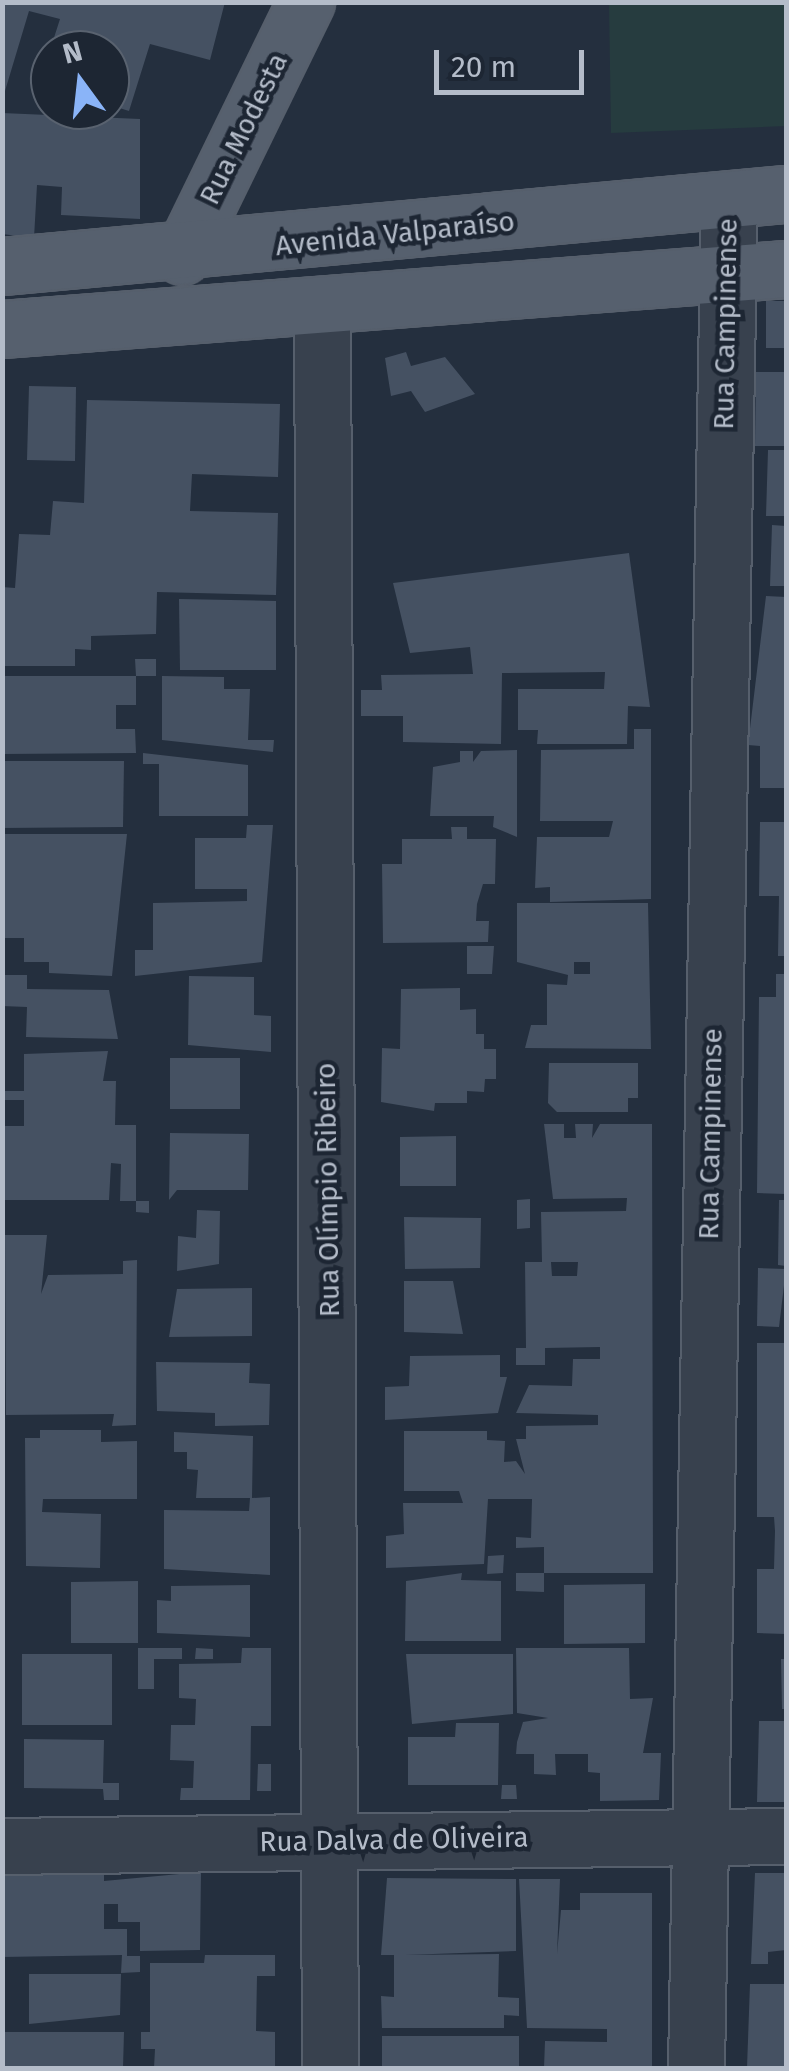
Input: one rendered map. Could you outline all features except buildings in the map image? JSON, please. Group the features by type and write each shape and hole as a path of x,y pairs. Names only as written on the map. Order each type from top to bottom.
{"main road":[{"name":"Rua Modesta","path":"182,256 306,2"},
{"name":"Avenida Valparaíso","path":"2,266 182,256 786,194"},
{"path":"2,330 322,312 786,269"}],"street":[{"name":"Rua Campinense","path":"696,2068 729,200"},
{"name":"Rua Olímpio Ribeiro","path":"322,312 334,1841 330,2068"},
{"name":"Rua Dalva de Oliveira","path":"2,1846 786,1836"}],"green space":[{"path":"609,3 786,3 786,126 611,133"}]}
